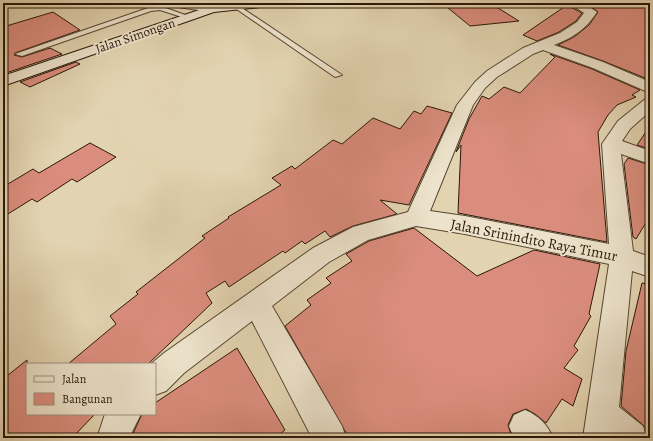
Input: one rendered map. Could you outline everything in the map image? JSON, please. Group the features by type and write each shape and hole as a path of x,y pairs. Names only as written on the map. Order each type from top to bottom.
{"street":[{"path":"171,3 212,9"},
{"name":"Jalan Simongan","path":"3,81 212,9 269,3"},
{"path":"156,379 174,363 321,255 361,232 416,218 466,105 480,85 492,74 528,51 565,36 581,25 590,14 590,10 575,3"},
{"path":"542,45 598,65 650,88"},
{"path":"631,438 601,427 622,256 611,144 624,125 650,103"},
{"path":"611,144 650,158"},
{"name":"Jalan Srinindito Raya Timur","path":"416,218 465,225 622,256 650,267"},
{"path":"256,303 330,438"},
{"path":"113,438 117,424 124,415"}],"lane":[{"path":"237,6 338,75"},
{"path":"19,54 150,9 160,8 188,17"}],"building":[{"path":"442,3 490,3 519,21 470,26"},
{"path":"593,3 650,3 650,80 558,45 574,37 589,25 598,12 593,8"},
{"path":"567,5 582,13 576,21 559,32 537,41 523,35"},
{"path":"53,12 80,30 15,53 14,55 22,57 50,48 62,54 6,73 3,71 3,27"},
{"path":"550,54 592,69 640,90 632,95 636,97 617,105 608,115 598,132 607,242 458,213 461,145 456,152 469,119 482,96 489,99 504,87 520,93 555,57"},
{"path":"76,62 80,64 30,87 20,82"},
{"path":"427,106 452,113 409,205 380,200 397,214 353,226 330,237 325,231 305,244 302,241 285,253 283,251 229,287 225,281 206,293 212,303 149,363 69,363 116,324 110,316 138,294 136,292 205,238 202,236 229,218 228,217 281,185 272,178 292,166 295,169 333,140 342,144 373,118 400,129 414,111 421,114"},
{"path":"650,126 650,149 637,145"},
{"path":"90,143 116,157 77,182 72,179 37,202 32,199 3,217 3,187 33,169 39,173"},
{"path":"628,158 650,165 650,216 636,239 633,237 624,164"},
{"path":"414,228 477,276 534,250 600,264 589,314 591,316 574,346 578,350 564,368 582,379 573,406 562,399 546,423 526,409 513,414 508,425 512,438 352,438 345,431 285,326 311,305 307,300 331,283 326,278 352,261 346,254 369,241"},
{"path":"642,283 650,284 650,431 621,406 626,351"},
{"path":"237,348 285,430 275,438 131,438 142,415 156,415 156,402"},
{"path":"27,360 26,415 94,415 72,438 3,438 3,379"}]}
